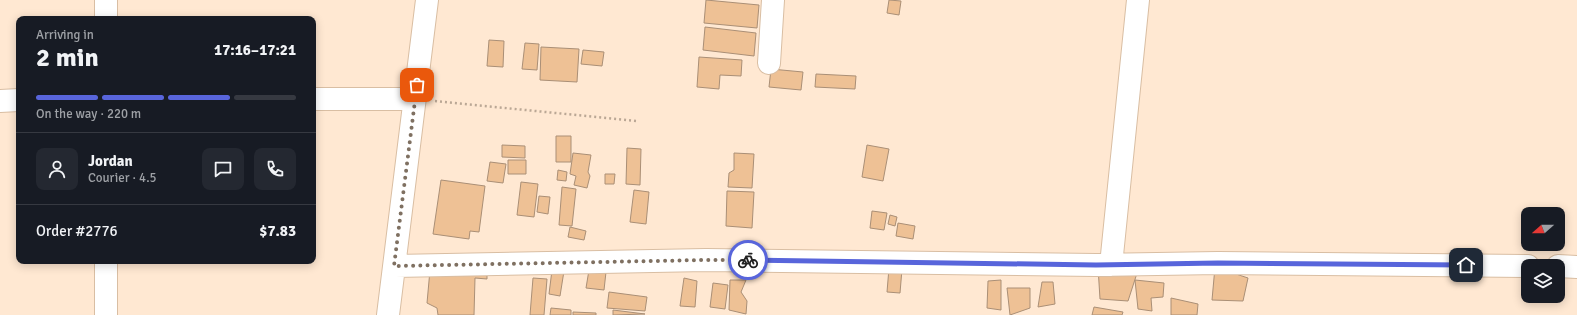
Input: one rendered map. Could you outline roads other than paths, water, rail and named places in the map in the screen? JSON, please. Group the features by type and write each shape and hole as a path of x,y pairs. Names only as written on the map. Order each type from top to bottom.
{"street":[{"path":"106,0 106,16"},
{"path":"388,315 427,0"},
{"path":"769,62 773,0"},
{"path":"1111,265 1138,0"},
{"path":"316,99 415,99"},
{"path":"0,100 16,100"},
{"path":"394,266 706,260 1111,265 1140,263 1218,263 1521,266"},
{"path":"106,264 106,315"},
{"path":"1565,266 1577,267"}]}
